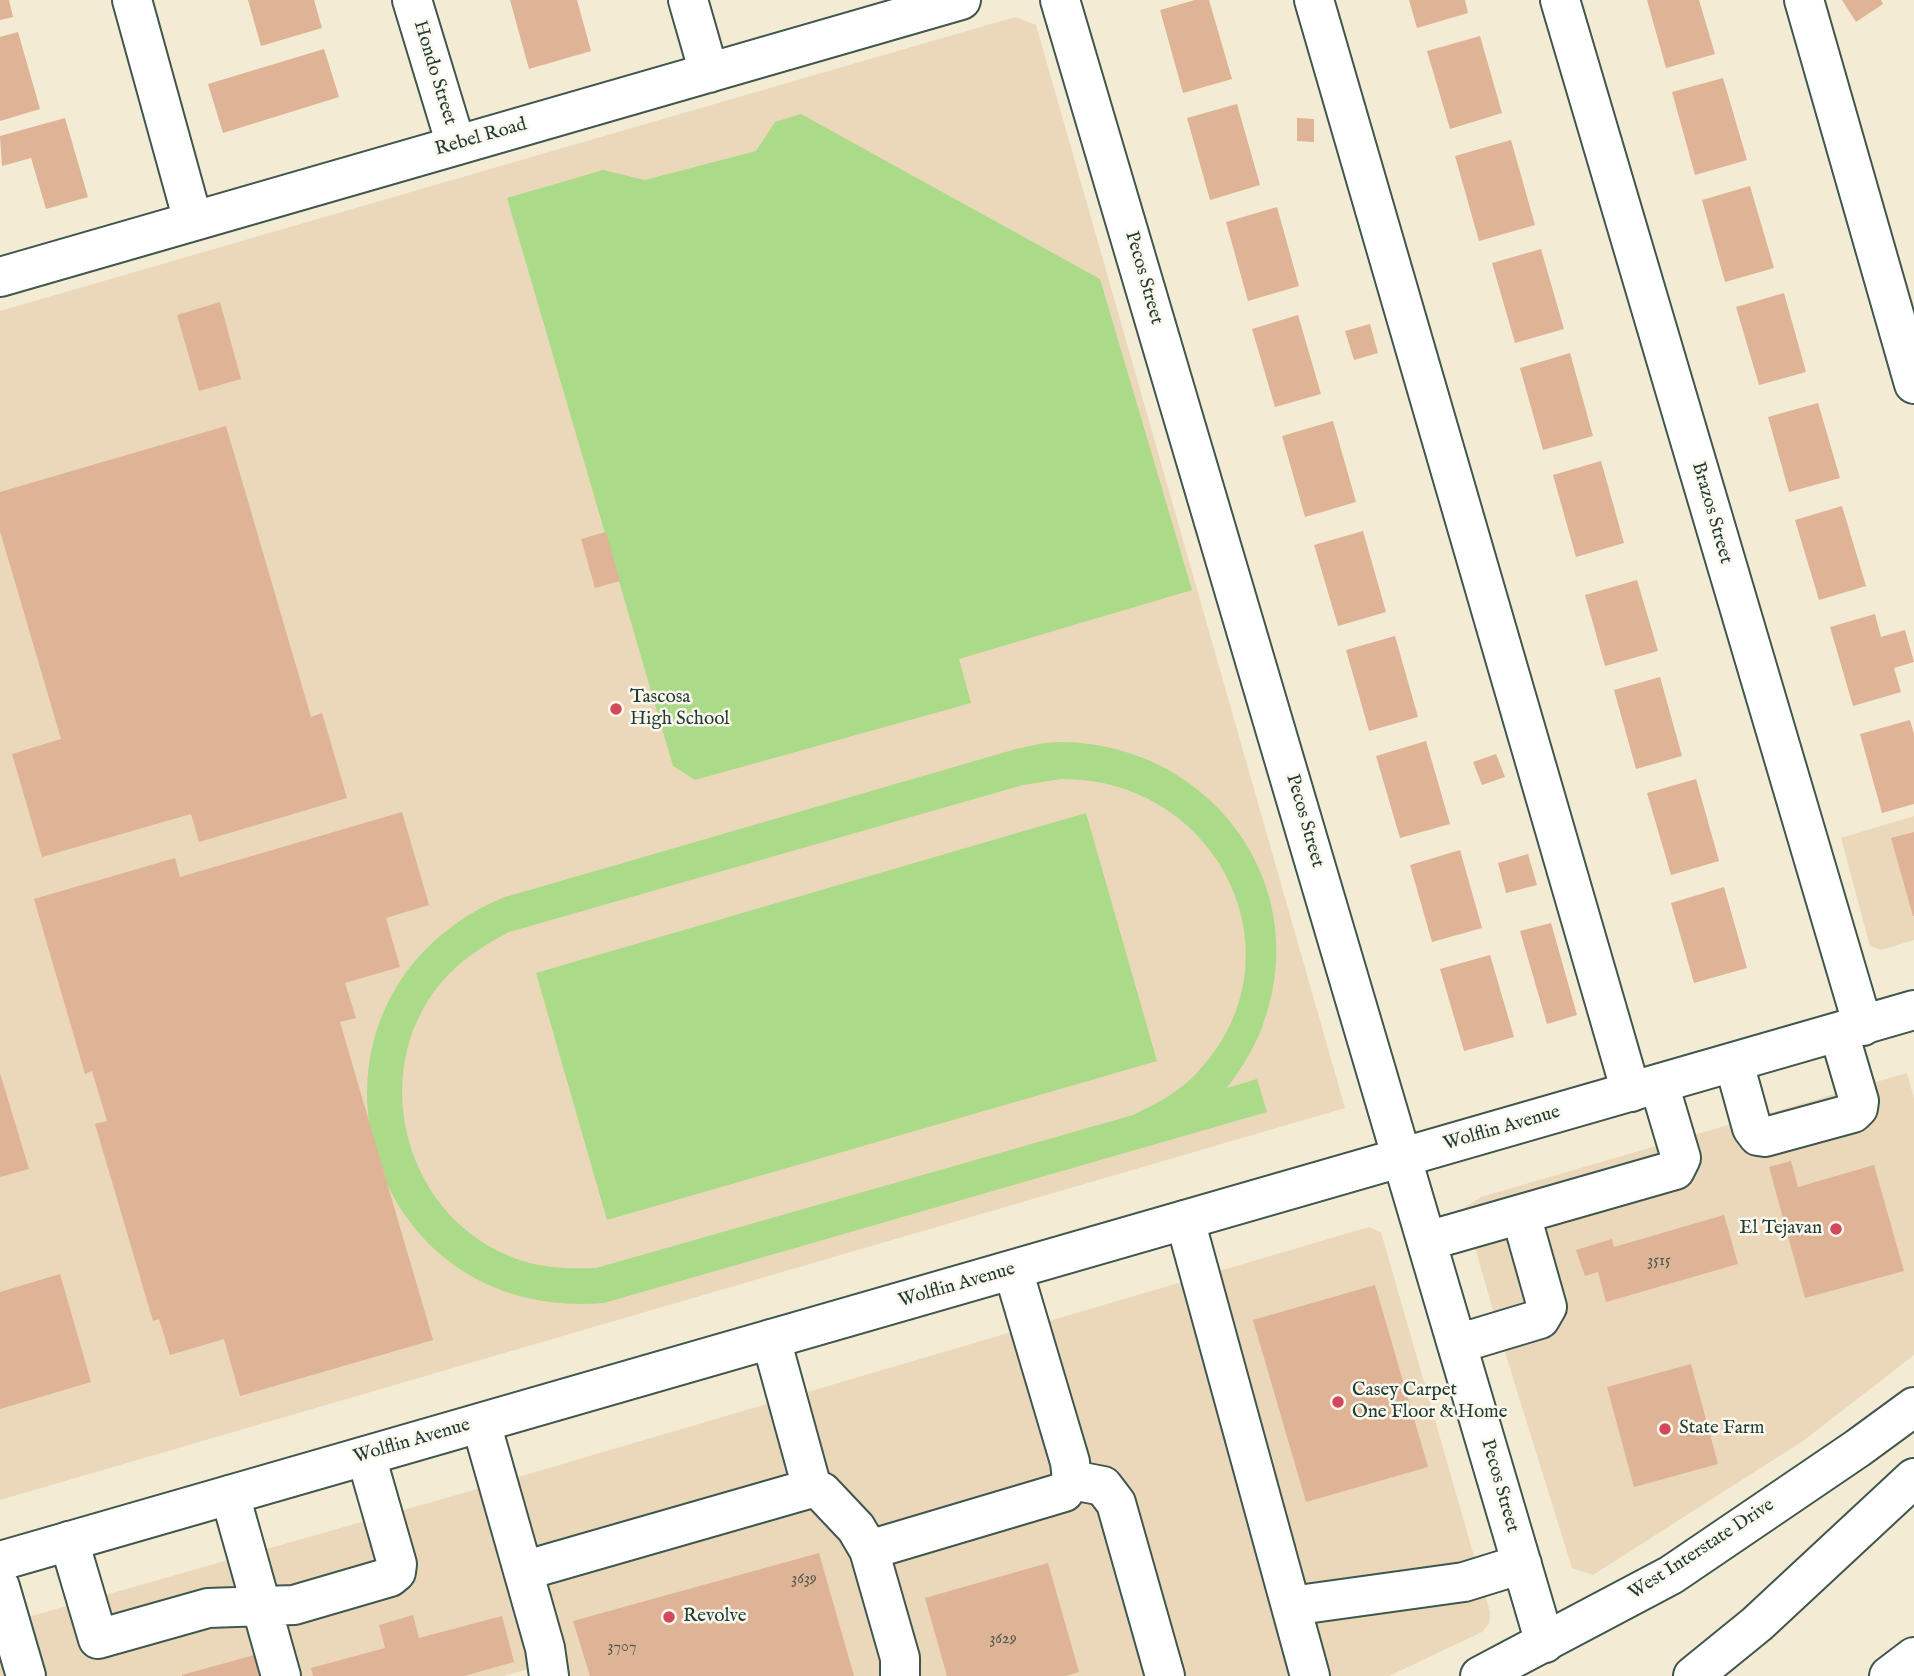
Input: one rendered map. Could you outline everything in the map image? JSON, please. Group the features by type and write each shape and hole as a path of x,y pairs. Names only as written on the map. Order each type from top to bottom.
{"main road":[{"path":"132,0 193,221"},
{"name":"Hondo Street","path":"412,0 456,145"},
{"path":"688,0 709,73"},
{"name":"Rebel Road","path":"0,276 961,0"},
{"name":"Pecos Street","path":"1060,0 1545,1643"},
{"path":"1314,0 1645,1088 1681,1158 1675,1170 1427,1241"},
{"name":"Brazos Street","path":"1560,0 1851,1029 1858,1108 1853,1113 1765,1137 1758,1136 1752,1128 1734,1063"},
{"path":"1804,0 1914,384"},
{"name":"Wolflin Avenue","path":"0,1561 1914,1010"},
{"path":"1457,1344 1540,1319 1547,1307 1521,1214"},
{"path":"1185,1220 1310,1676"},
{"path":"869,1550 1064,1492 1072,1480 1070,1462 1013,1269"},
{"path":"772,1339 812,1488"},
{"name":"West Interstate Drive","path":"1480,1676 1671,1575 1914,1407"},
{"path":"481,1423 545,1648 549,1676"},
{"path":"69,1541 98,1639 208,1608 294,1605 390,1577 396,1572 397,1564 366,1456"},
{"path":"1693,1676 1757,1624 1914,1478"},
{"path":"1072,1480 1103,1486 1116,1503 1166,1676"},
{"path":"523,1571 812,1488 822,1492 847,1519 869,1550 900,1658 900,1676"},
{"path":"230,1494 281,1676"},
{"path":"1291,1606 1464,1582 1522,1564"},
{"path":"0,1587 26,1676"},
{"path":"1889,1676 1914,1657"}],"shaded area":[{"name":"Tascosa High School","path":"1015,17 1036,25 1345,1108 0,1500 0,311"},
{"path":"1914,816 1914,940 1881,950 1870,946 1841,838"},
{"path":"1907,1073 1914,1098 1914,1355 1803,1441 1593,1575 1572,1568 1503,1346 1464,1208 1481,1197"},
{"path":"1369,1227 1381,1232 1490,1612 1489,1623 1482,1632 1389,1676 559,1676 554,1662 503,1676 0,1676 0,1625 474,1490"}],"green space":[{"path":"801,114 1100,279 1192,590 959,659 971,703 695,780 673,766 507,198 603,170 645,180 756,151 775,122"},
{"path":"1062,742 1116,749 1164,768 1205,796 1238,833 1262,876 1275,924 1275,975 1262,1028 1227,1088 1257,1079 1267,1112 604,1303 519,1296 451,1262 402,1210 374,1145 368,1075 386,1006 430,945 502,898 1044,743","holes":["1061,779 1117,787 1165,809 1203,842 1230,884 1244,931 1244,980 1228,1029 1195,1075 1158,1102 1133,1115 596,1268 551,1267 507,1255 470,1233 441,1204 419,1169 406,1130 402,1089 407,1049 423,1010 448,975 469,956 509,932 1023,785"]},
{"path":"1086,813 1157,1061 607,1220 536,973"}],"building":[{"path":"0,0 9,0 13,17 0,20"},
{"path":"248,0 314,0 322,28 261,46"},
{"path":"510,0 577,0 591,51 529,69"},
{"path":"1195,0 1209,0 1232,79 1183,93 1160,10"},
{"path":"1409,0 1465,0 1468,13 1417,28"},
{"path":"1647,0 1699,0 1715,54 1666,68"},
{"path":"1842,0 1881,0 1883,4 1856,22"},
{"path":"18,32 40,109 0,121 0,37"},
{"path":"1480,36 1502,113 1450,129 1427,51"},
{"path":"324,49 339,97 223,133 208,84"},
{"path":"1723,78 1747,160 1695,175 1672,92"},
{"path":"1237,104 1260,185 1210,200 1187,118"},
{"path":"65,118 88,197 46,209 31,158 2,166 0,136"},
{"path":"1297,118 1314,119 1314,142 1297,141"},
{"path":"1511,140 1535,225 1479,241 1455,156"},
{"path":"1750,186 1774,268 1725,282 1702,200"},
{"path":"1277,207 1299,286 1248,301 1226,222"},
{"path":"1541,249 1564,329 1515,343 1492,263"},
{"path":"1784,293 1806,372 1759,385 1736,307"},
{"path":"220,302 241,379 199,391 177,315"},
{"path":"1298,315 1321,394 1275,407 1252,329"},
{"path":"1370,324 1378,353 1354,360 1345,331"},
{"path":"1570,353 1593,436 1543,450 1520,368"},
{"path":"1818,403 1840,478 1789,492 1768,417"},
{"path":"1333,421 1356,502 1305,517 1282,436"},
{"path":"226,426 311,717 322,713 347,798 199,842 191,814 42,857 12,754 61,739 0,531 0,492"},
{"path":"1601,461 1624,543 1576,557 1553,475"},
{"path":"1842,506 1866,586 1819,600 1795,520"},
{"path":"1363,531 1386,612 1338,626 1314,545"},
{"path":"606,532 620,581 595,588 581,539"},
{"path":"1637,580 1658,651 1605,666 1585,595"},
{"path":"1875,614 1881,637 1905,630 1914,662 1894,668 1901,692 1853,706 1830,627"},
{"path":"1395,636 1418,717 1369,731 1346,650"},
{"path":"1660,677 1682,756 1636,769 1614,690"},
{"path":"1910,720 1914,734 1914,804 1882,813 1860,734"},
{"path":"1426,741 1450,824 1400,838 1376,756"},
{"path":"1496,754 1505,777 1482,785 1473,762"},
{"path":"1696,779 1719,861 1671,875 1647,793"},
{"path":"402,812 429,905 386,918 400,967 345,983 356,1018 340,1022 433,1340 240,1396 224,1339 170,1355 159,1319 153,1321 95,1124 107,1121 92,1071 85,1074 34,899 175,858 180,877"},
{"path":"1914,832 1914,916 1913,916 1891,838"},
{"path":"1460,850 1482,928 1432,942 1410,865"},
{"path":"1528,854 1537,885 1506,893 1498,863"},
{"path":"1724,887 1747,968 1694,983 1671,903"},
{"path":"1551,923 1577,1015 1547,1024 1520,931"},
{"path":"1490,955 1514,1037 1464,1051 1440,969"},
{"path":"0,1073 29,1169 0,1177"},
{"path":"1791,1161 1798,1187 1874,1165 1904,1271 1805,1298 1769,1167"},
{"path":"1724,1215 1738,1264 1606,1302 1598,1272 1585,1276 1576,1250 1612,1239 1614,1247"},
{"path":"60,1274 91,1382 0,1409 0,1292"},
{"path":"1375,1285 1428,1467 1306,1502 1253,1320"},
{"path":"1691,1364 1718,1464 1634,1487 1607,1387"},
{"path":"819,1553 854,1676 590,1676 573,1621"},
{"path":"1048,1563 1079,1672 1066,1676 947,1676 925,1598"},
{"path":"413,1615 419,1638 502,1616 514,1662 464,1676 313,1676 311,1668 385,1648 379,1625"},
{"path":"258,1654 265,1676 182,1676 182,1675"}],"place":[{"name":"Tascosa High School","path":"616,709"},
{"name":"El Tejavan","path":"1836,1229"},
{"name":"Casey Carpet One Floor & Home","path":"1338,1402"},
{"name":"State Farm","path":"1665,1429"},
{"name":"Revolve","path":"669,1617"}]}
